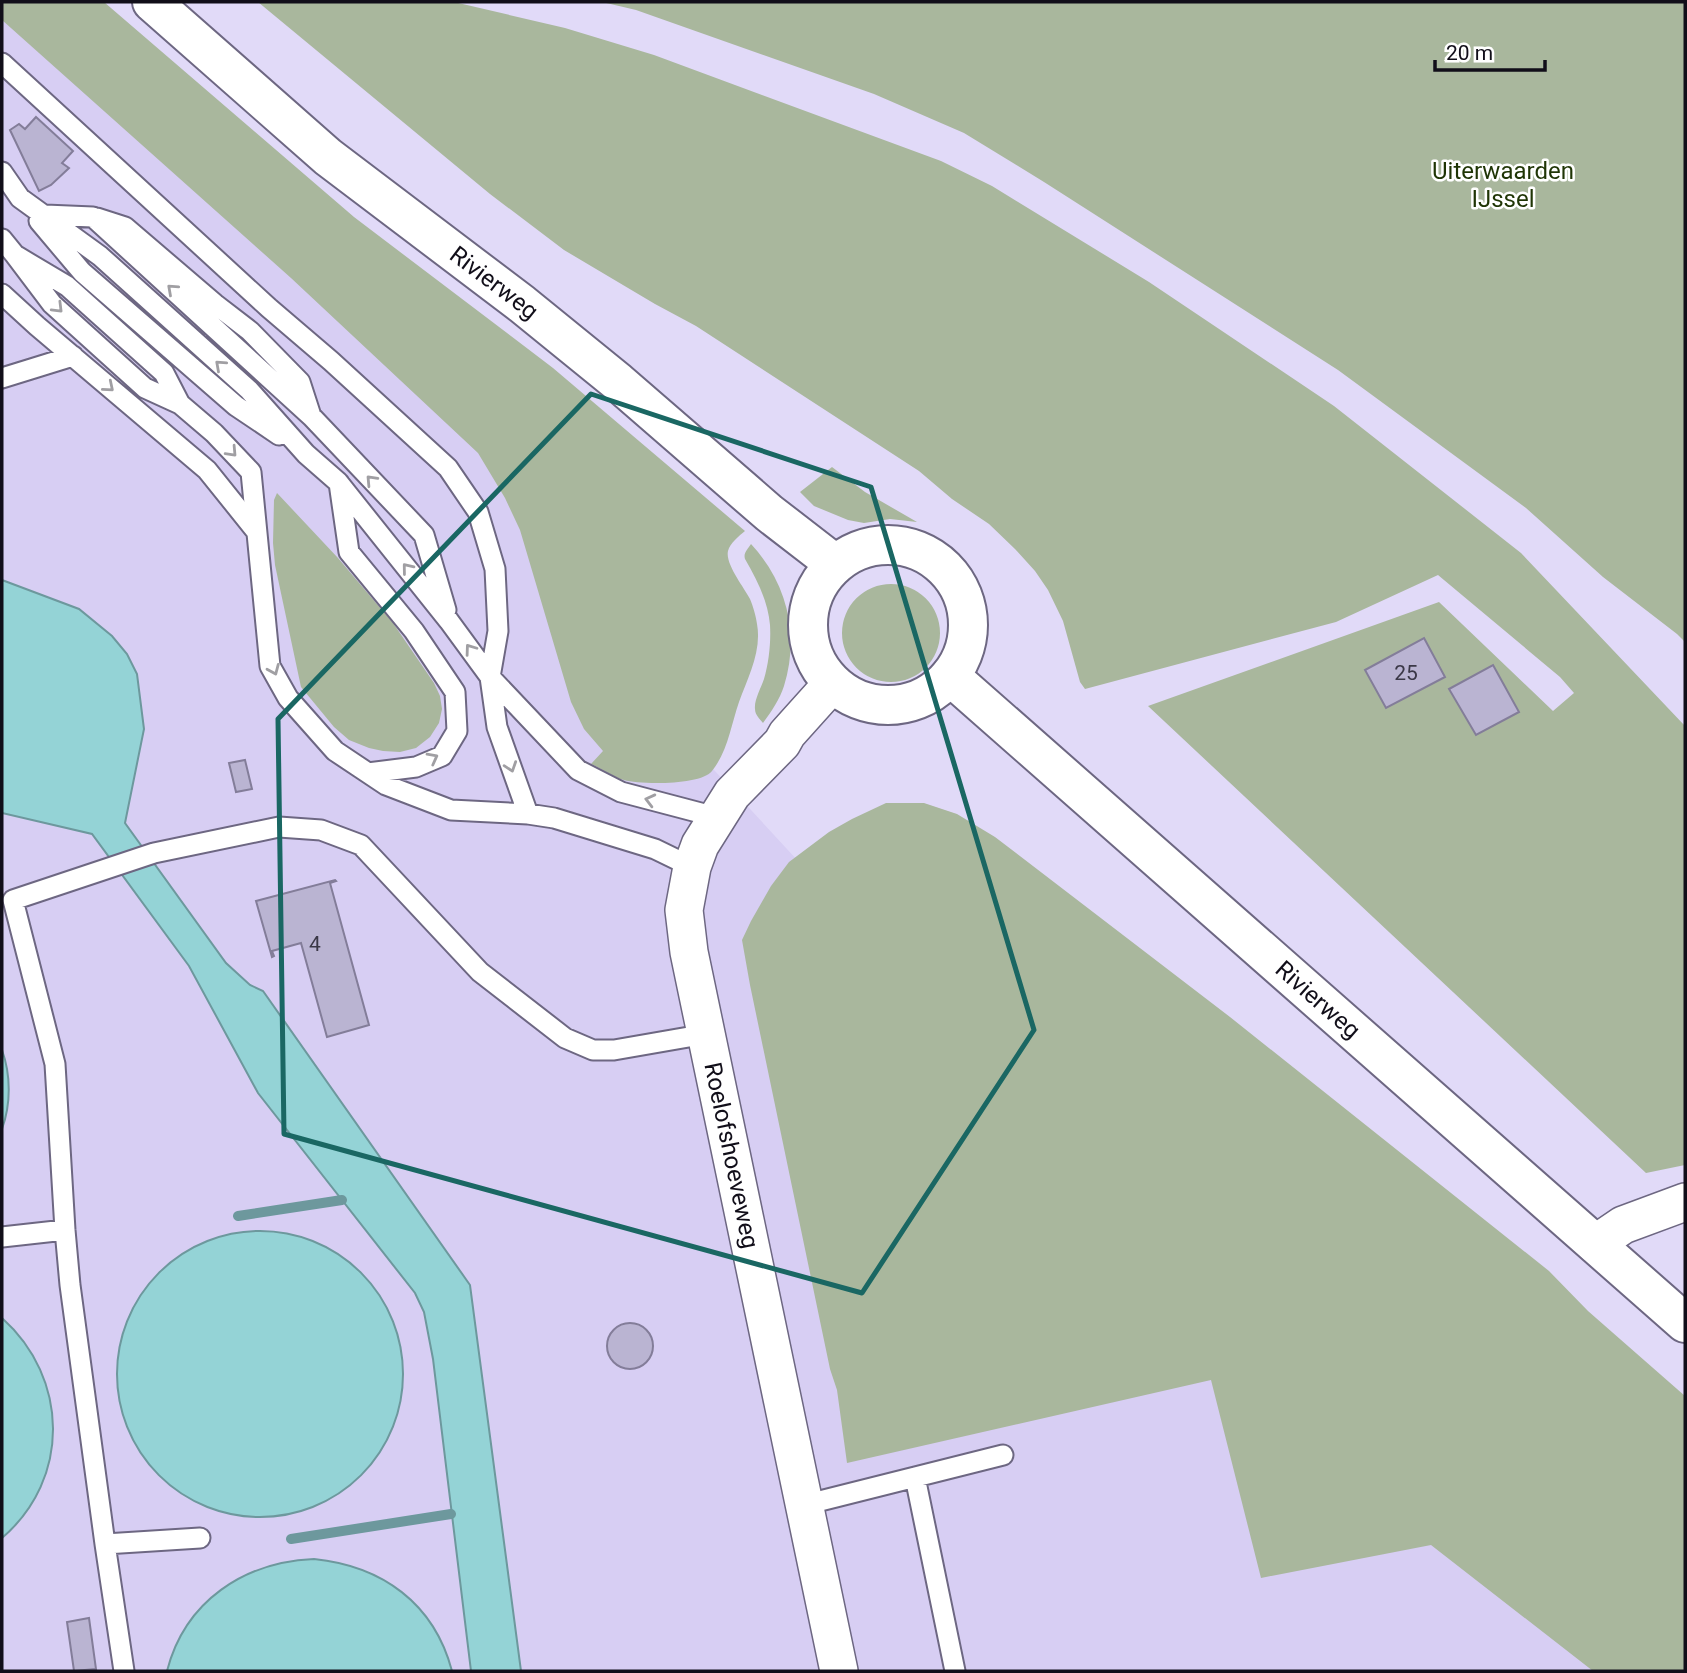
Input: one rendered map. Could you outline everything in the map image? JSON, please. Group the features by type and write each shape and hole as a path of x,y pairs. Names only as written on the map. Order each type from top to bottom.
{"main road":[{"name":"Rivierweg","path":"152,2 328,157 522,304 618,382 769,513 835,564"},
{"path":"872,545 899,545 920,551 957,584 968,617 968,632 962,656 950,676 926,696 896,705 866,702 831,685 811,651 808,612 817,587 835,564 872,545"},
{"name":"Rivierweg","path":"950,676 1685,1323"}],"street":[{"name":"Roelofshoeveweg","path":"831,685 782,743 732,794 716,817 700,845 692,867 684,910 689,952 839,1671"},
{"path":"1595,1244 1623,1225 1685,1202"}],"lane":[{"path":"2,62 269,308 331,360 448,468 478,512 495,569 498,631 490,677 497,727 528,814"},
{"path":"2,172 20,198 82,272 236,406 306,454"},
{"path":"20,198 100,256 241,383 306,454 338,482 490,677 578,769 621,793 716,817"},
{"path":"44,215 93,217 312,416 424,536 449,621"},
{"path":"2,239 52,304 145,388 180,404 214,433 251,472 270,666 288,698 335,751 386,785 451,810 554,818 654,849 692,867"},
{"path":"2,294 207,470 257,532"},
{"path":"2,378 73,356"},
{"path":"338,482 349,552 414,631 455,692 457,731 442,756 416,767 368,773"},
{"path":"124,1671 70,1285 55,1064 35,980 7,901 153,852 279,827 321,830 361,845 480,972 565,1038 593,1050 614,1050 706,1034"},
{"path":"2,1237 65,1230"},
{"path":"804,1504 1003,1455"},
{"path":"915,1477 955,1671"},
{"path":"105,1544 200,1538"}],"highlighted area":[{"path":"591,394 871,487 1034,1030 862,1293 284,1134 278,719"}],"shaded area":[{"path":"2,2 512,462 666,718 884,954 1685,1602 1685,1671 2,1671"},
{"path":"2,580 79,609 112,636 127,654 137,674 144,729 125,823 226,963 250,985 263,991 470,1285 521,1671 471,1671 433,1359 424,1312 415,1293 258,1093 189,966 92,834 2,813"},
{"path":"2,1050 9,1090 2,1129"},
{"path":"260,1231 288,1234 315,1242 339,1255 361,1273 379,1295 392,1319 400,1346 403,1374 400,1402 392,1429 379,1453 361,1475 339,1493 315,1506 288,1514 260,1517 232,1514 205,1506 181,1493 159,1475 141,1453 128,1429 120,1402 117,1374 120,1346 128,1319 141,1295 159,1273 181,1255 205,1242 232,1234"},
{"path":"2,1318 24,1342 40,1369 50,1398 53,1428 50,1458 41,1487 25,1514 2,1538"},
{"path":"314,1559 362,1570 402,1592 432,1626 444,1647 452,1671 167,1671 188,1624 221,1590 241,1577 264,1568"}],"green space":[{"path":"2,2 104,2 354,217 553,368 745,531 731,545 728,556 732,569 750,599 757,624 758,644 725,746 712,771 696,779 644,783 620,779 591,764 603,751 584,729 571,702 520,530 505,498 478,453 291,278 2,20"},
{"path":"258,2 454,2 565,28 654,55 941,161 992,186 1149,282 1334,406 1521,553 1685,726 1685,1165 1646,1173 1148,706 1439,602 1553,711 1574,693 1560,677 1438,575 1336,622 1085,689 1080,682 1063,621 1048,590 1035,571 989,524 952,499 919,471 696,326 564,250 490,194"},
{"name":"Uiterwaarden IJssel","path":"602,2 1685,2 1685,642 1603,577 1526,508 1338,370 964,133 874,94 636,10"},
{"path":"832,467 865,492 917,522 890,519 864,523 848,520 814,506 800,492"},
{"path":"277,493 338,558 393,623 434,683 442,709 439,723 430,737 416,748 400,752 383,751 349,740 334,727 301,687 275,565 274,500"},
{"path":"751,544 774,575 787,610 790,629 789,667 784,686 778,701 763,723 756,713 755,705 767,666 770,625 758,583 745,559 745,553"},
{"path":"891,584 910,588 926,598 936,614 940,633 936,652 926,668 910,678 891,682 872,678 856,668 846,652 842,633 846,614 856,598 872,588"},
{"path":"886,803 924,803 957,814 995,837 1230,1017 1549,1271 1588,1311 1685,1396 1685,1671 1593,1671 1431,1545 1261,1578 1211,1380 847,1463 837,1390 830,1369 742,940 771,886 789,862 829,832"}],"building":[{"path":"36,117 73,151 62,163 69,168 51,185 39,191 10,130 19,124 25,129"},
{"path":"1424,638 1445,677 1386,708 1365,670"},
{"path":"1493,665 1519,712 1476,735 1449,689"},
{"path":"245,760 252,789 236,792 229,763"},
{"path":"335,880 330,883 369,1025 327,1037 301,943 272,951 272,957 256,901"},
{"path":"630,1323 646,1330 653,1346 646,1362 630,1369 614,1362 607,1346 614,1330"},
{"path":"89,1618 96,1669 74,1671 67,1622"}],"waterway":[{"path":"238,1216 342,1200"},
{"path":"291,1539 451,1514"}]}
